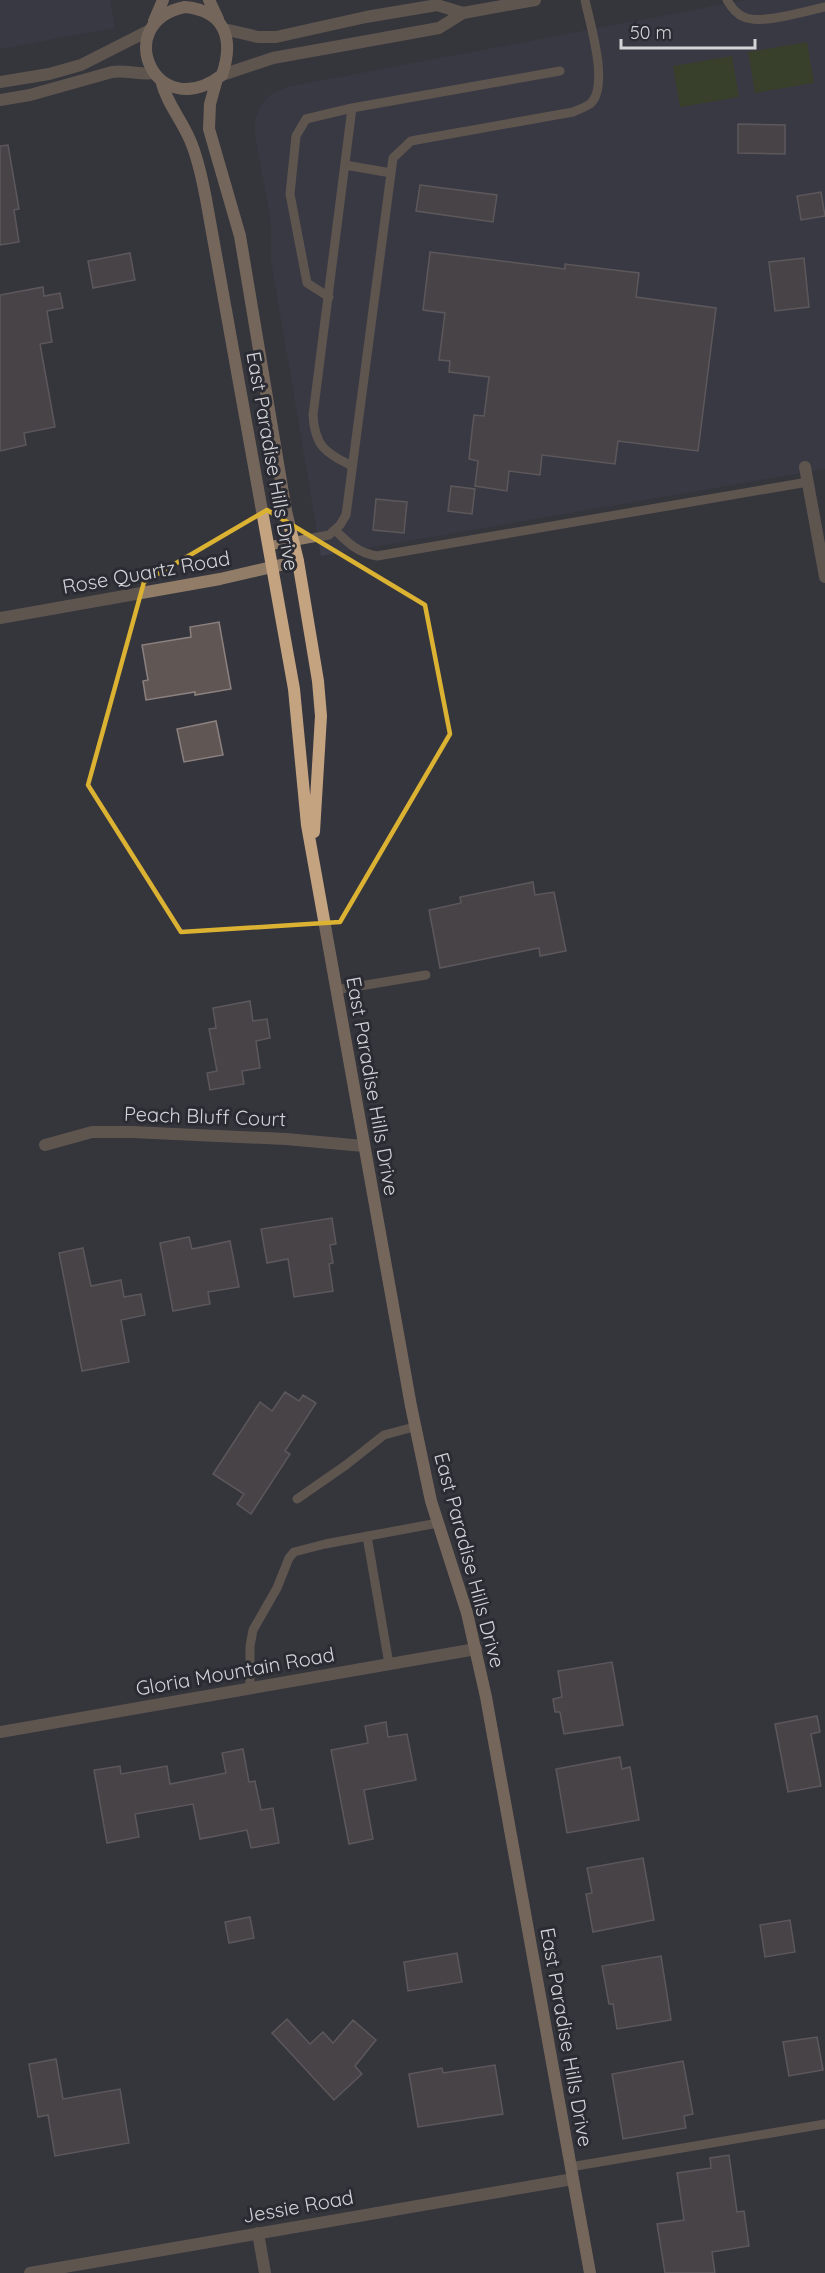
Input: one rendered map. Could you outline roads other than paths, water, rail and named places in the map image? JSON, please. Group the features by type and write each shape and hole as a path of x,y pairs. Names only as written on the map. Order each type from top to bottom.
{"main road":[{"path":"163,0 147,38 146,52 150,66 158,77 182,89 197,88 219,77 229,48 222,26 209,0"},
{"path":"151,28 161,16 172,9 185,7 198,8 210,14 222,26"},
{"name":"East Paradise Hills Drive","path":"158,77 191,141 201,171 298,717 307,825 414,1427 438,1523 476,1649 590,2273"},
{"name":"East Paradise Hills Drive","path":"219,77 209,116 211,141 235,215 321,701 313,857"}],"street":[{"path":"219,77 273,58 440,28 464,13 535,0"},
{"path":"222,26 258,37 276,37 377,15 437,5 464,13"},
{"path":"0,82 49,74 81,65 151,28"},
{"path":"0,100 125,70 158,77"},
{"path":"805,467 825,577"},
{"name":"Rose Quartz Road","path":"0,618 220,579 298,561"},
{"name":"Peach Bluff Court","path":"45,1145 92,1132 132,1132 286,1138 364,1146"},
{"name":"Gloria Mountain Road","path":"0,1732 476,1649"},
{"name":"Jessie Road","path":"30,2273 258,2233 572,2173"},
{"path":"258,2233 265,2273"}],"lane":[{"path":"268,546 329,535 346,515 393,158 411,141 573,112 591,103 600,86 585,0"},
{"path":"727,0 736,13 745,18 759,19 825,7"},
{"path":"329,297 307,284 290,194 295,147 300,127 306,119 318,114 560,71"},
{"path":"352,108 313,415 314,430 320,446 352,466"},
{"path":"345,165 391,172"},
{"path":"335,530 353,548 364,554 377,556 808,482"},
{"path":"336,990 426,975"},
{"path":"297,1499 384,1435 414,1427"},
{"path":"250,1688 252,1630 277,1588 289,1558 300,1549 438,1523"},
{"path":"367,1536 389,1664"},
{"path":"572,2173 825,2124"}]}
